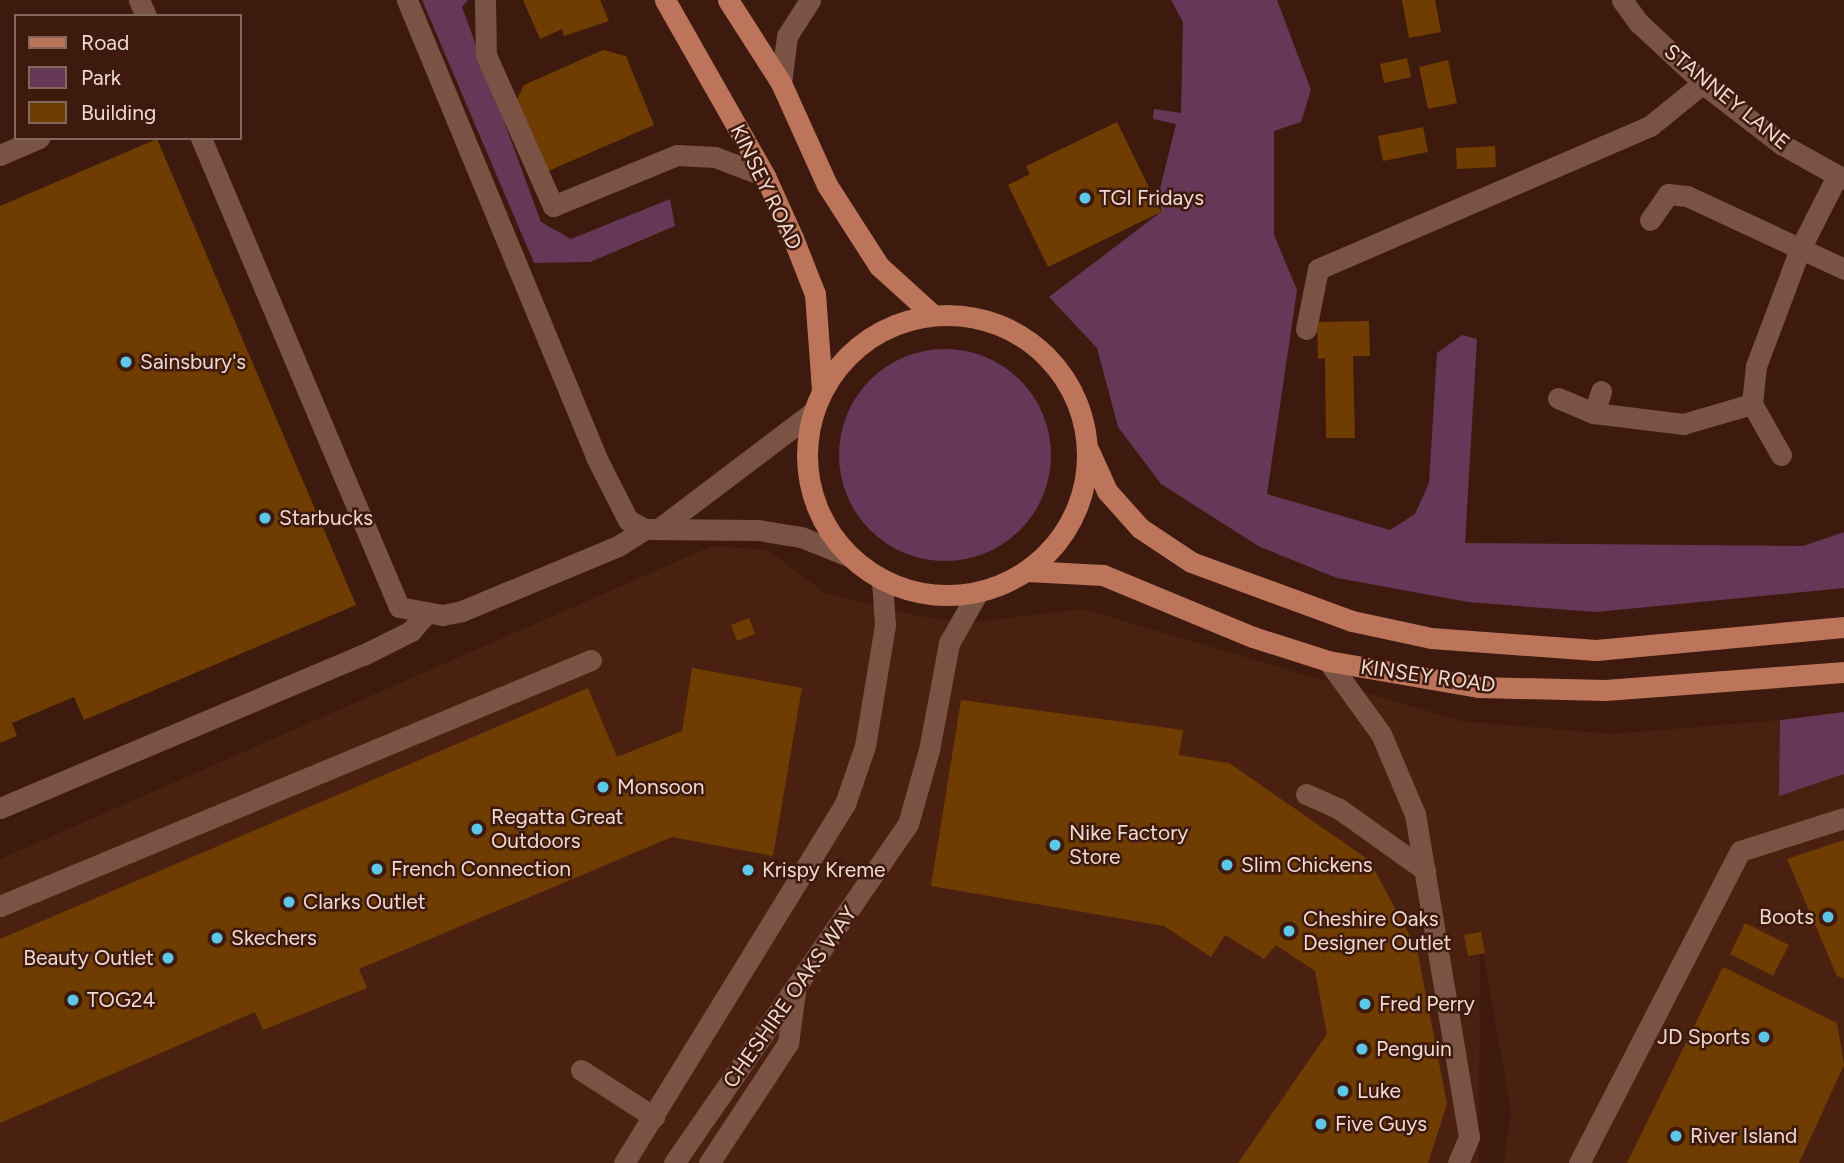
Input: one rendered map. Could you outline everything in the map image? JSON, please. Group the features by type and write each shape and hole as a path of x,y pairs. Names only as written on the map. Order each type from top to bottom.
{"main road":[{"name":"KINSEY ROAD","path":"665,0 765,176 815,295 822,389"},
{"path":"728,0 781,83 827,185 879,266 933,315"},
{"path":"933,315 978,318 1019,335 1054,364 1078,404 1088,449 1084,489 1069,526 1027,571 978,592 942,596 882,582 849,556 820,516 808,480 812,413 822,389 841,362 868,338 899,323 933,315"},
{"name":"KINSEY ROAD","path":"1088,449 1107,491 1140,528 1191,562 1352,621 1431,638 1596,650 1844,626"},
{"name":"KINSEY ROAD","path":"1027,571 1103,575 1253,637 1328,661 1478,687 1605,690 1844,672"}],"street":[{"path":"407,0 617,504 652,528 758,530 801,537 849,556"},
{"path":"485,0 486,55 553,206 677,155 715,157 765,176"},
{"path":"781,83 787,36 810,0"},
{"name":"STANNEY LANE","path":"1622,0 1639,23 1703,83 1781,144 1841,178"},
{"path":"1306,329 1318,269 1650,126 1703,83"},
{"path":"0,155 34,140"},
{"path":"202,140 391,594 399,607 426,614 462,611 618,546 652,528 812,413"},
{"path":"1781,455 1752,404 1768,327 1800,249 1841,178"},
{"path":"1650,220 1668,194 1687,196 1844,269"},
{"path":"1594,413 1601,391"},
{"path":"1558,398 1594,413 1683,424 1752,404"},
{"path":"624,1163 845,804 867,732 885,625 882,582"},
{"name":"CHESHIRE OAKS WAY","path":"674,1163 908,824 929,750 949,643 978,592"},
{"path":"0,808 363,655 411,631 426,614"},
{"path":"0,906 591,660"},
{"path":"1328,661 1381,734 1415,814 1469,1137 1458,1163"},
{"path":"1306,794 1338,808 1425,870"},
{"path":"1579,1163 1740,851 1844,818"},
{"path":"709,1163 788,1043 796,986"},
{"path":"581,1070 654,1118"}],"shaded area":[{"name":"Cheshire Oaks Designer Outlet","path":"712,546 768,550 825,593 919,616 965,623 1083,609 1461,721 1611,734 1780,720 1779,730 1844,721 1844,1163 1504,1163 1511,1112 1480,933 1479,1163 0,1163 0,859"}],"green space":[{"path":"422,0 468,0 462,7 541,222 571,239 670,199 675,226 590,262 534,263"},
{"path":"1171,0 1277,0 1311,90 1301,122 1274,131 1274,235 1297,290 1267,494 1390,530 1415,514 1429,483 1437,353 1462,335 1477,339 1465,543 1803,546 1844,532 1844,588 1596,612 1468,602 1337,578 1260,547 1161,484 1118,427 1097,348 1049,297 1161,212 1160,189 1176,124 1153,119 1154,109 1181,113 1183,22"},
{"path":"945,349 986,357 1020,380 1043,414 1051,455 1043,496 1020,530 986,553 945,561 904,553 870,530 847,496 839,455 847,414 870,380 904,357"},
{"path":"1844,712 1844,774 1779,796 1780,720"}],"building":[{"path":"523,0 600,0 609,21 564,36 562,29 540,39"},
{"path":"1402,0 1435,0 1441,32 1409,38"},
{"path":"603,50 626,56 654,125 546,172 514,105 524,85"},
{"path":"1407,58 1411,77 1384,83 1380,64"},
{"path":"1448,60 1457,103 1428,109 1419,67"},
{"name":"TGI Fridays","path":"1117,122 1161,212 1048,267 1008,185 1030,174 1026,166"},
{"path":"1423,127 1428,152 1383,161 1378,136"},
{"name":"Sainsbury's","path":"157,140 356,605 84,720 74,697 12,723 17,736 0,743 0,206"},
{"path":"1495,146 1496,167 1457,169 1456,148"},
{"path":"1369,321 1370,356 1353,356 1355,438 1326,438 1325,358 1318,359 1317,322"},
{"path":"749,618 755,634 737,641 731,625"},
{"path":"692,668 802,688 773,856 672,837 359,969 367,988 263,1030 255,1012 0,1123 0,939 588,688 617,757 682,731"},
{"name":"Cheshire Oaks Designer Outlet","path":"961,700 1183,730 1179,755 1229,763 1369,860 1417,949 1447,1104 1428,1163 1238,1163 1327,1034 1315,971 1276,945 1264,959 1225,935 1211,957 1164,926 931,886"},
{"name":"Boots","path":"1844,840 1844,979 1837,976 1787,859"},
{"path":"1745,923 1789,945 1773,976 1730,954"},
{"path":"1481,932 1485,953 1468,956 1464,935"},
{"name":"JD Sports","path":"1723,967 1837,1023 1844,1065 1799,1163 1627,1163"}],"place":[{"name":"TGI Fridays","path":"1085,198"},
{"name":"Sainsbury's","path":"126,362"},
{"name":"Starbucks","path":"265,518"},
{"name":"Monsoon","path":"603,787"},
{"name":"Regatta Great Outdoors","path":"477,829"},
{"name":"Nike Factory Store","path":"1055,845"},
{"name":"Slim Chickens","path":"1227,865"},
{"name":"French Connection","path":"377,869"},
{"name":"Krispy Kreme","path":"748,870"},
{"name":"Clarks Outlet","path":"289,902"},
{"name":"Boots","path":"1828,917"},
{"name":"Cheshire Oaks Designer Outlet","path":"1289,931"},
{"name":"Skechers","path":"217,938"},
{"name":"Beauty Outlet","path":"168,958"},
{"name":"TOG24","path":"73,1000"},
{"name":"Fred Perry","path":"1365,1004"},
{"name":"JD Sports","path":"1764,1037"},
{"name":"Penguin","path":"1362,1049"},
{"name":"Luke","path":"1343,1091"},
{"name":"Five Guys","path":"1321,1124"},
{"name":"River Island","path":"1676,1136"}]}
